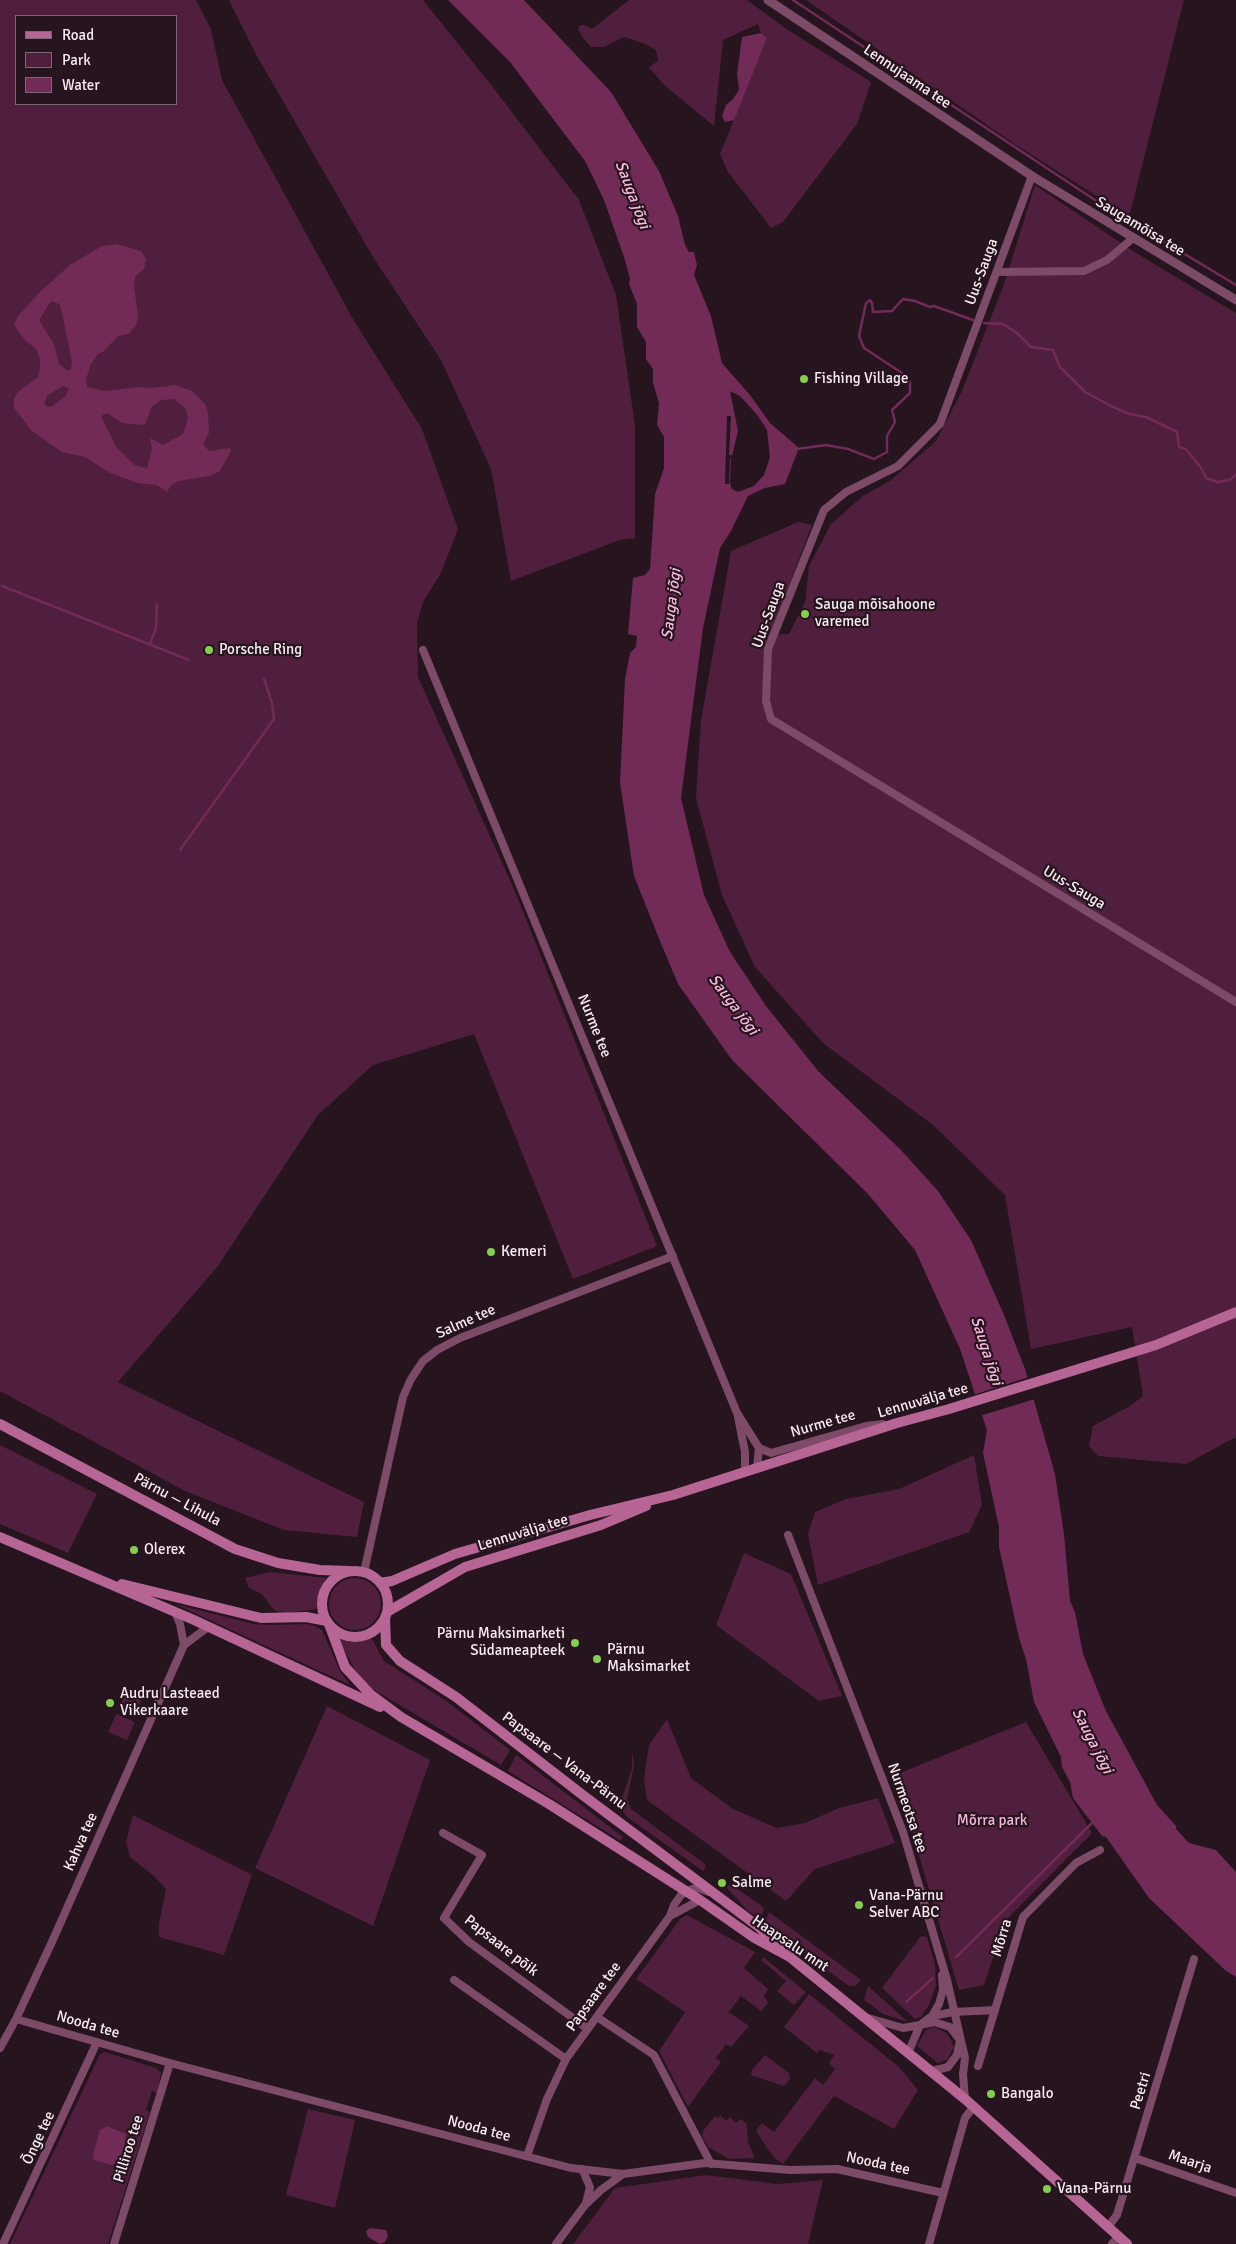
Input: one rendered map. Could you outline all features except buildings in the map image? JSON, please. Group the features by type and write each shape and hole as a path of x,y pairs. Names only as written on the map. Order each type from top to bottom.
{"main road":[{"name":"Lennuvälja tee","path":"380,1583 392,1580 455,1554 523,1533 673,1495 897,1423 949,1409 1156,1345 1236,1312"},
{"name":"Pärnu — Lihula","path":"0,1424 235,1549 278,1562 320,1570 350,1572"},
{"name":"Lennuvälja tee","path":"386,1615 465,1567 601,1526 673,1495"},
{"path":"0,1537 208,1627 401,1717"},
{"path":"96,1578 250,1616 272,1619 306,1617 328,1622 341,1633 359,1636 374,1630 386,1615 387,1598 380,1583 364,1572 350,1572 334,1578 326,1588 322,1607 328,1622 338,1652 350,1675 370,1694 401,1717"},
{"name":"Papsaare — Vana-Pärnu","path":"386,1615 386,1645 400,1661 456,1697 748,1918 790,1957"},
{"name":"Haapsalu mnt","path":"401,1717 549,1804 700,1900 753,1937 790,1957 965,2098 1108,2226 1115,2240 1127,2244"}],"street":[{"name":"Lennujaama tee","path":"768,0 1032,176"},
{"name":"Saugamõisa tee","path":"1032,176 1236,300"},
{"name":"Uus-Sauga","path":"1032,176 940,424 898,466 846,492 824,510 768,649 766,701 771,719 1236,1002"},
{"path":"997,272 1084,271 1107,260 1132,238"},
{"name":"Nurme tee","path":"423,650 737,1413 758,1448 771,1453 866,1426 897,1423"},
{"name":"Salme tee","path":"364,1572 404,1397 411,1379 423,1362 437,1350 460,1338 673,1256"},
{"name":"Nurme tee","path":"737,1413 745,1452 745,1472"},
{"path":"756,1468 758,1448"},
{"name":"Nurmeotsa tee","path":"788,1535 902,1832 941,1966 947,1980 965,2058 963,2074 965,2098"},
{"path":"174,1612 180,1624 184,1645"},
{"name":"Kahva tee","path":"0,2048 16,2019 184,1645 208,1627"},
{"name":"Papsaare põik","path":"443,1833 482,1855 444,1918 469,1942 588,2029"},
{"name":"Mõrra","path":"978,2066 1023,1917 1076,1862 1100,1850"},
{"path":"686,1892 698,1888 716,1895"},
{"name":"Papsaare tee","path":"527,2156 547,2099 566,2059 670,1916 674,1905 686,1892"},
{"path":"670,1916 700,1900"},
{"name":"Peetri","path":"1108,2226 1117,2215 1194,1959"},
{"path":"909,2051 920,2025 932,2016 939,2004 943,1990 941,1966"},
{"path":"454,1980 566,2059"},
{"path":"932,2016 953,2012 995,2010"},
{"path":"597,2016 654,2055 712,2164"},
{"path":"868,2018 903,2028 934,2022 950,2027 960,2040 957,2056 948,2067 932,2071"},
{"name":"Nooda tee","path":"16,2019 170,2062 582,2169 623,2174 712,2164 790,2170 837,2169 943,2193"},
{"name":"Õnge tee","path":"3,2244 47,2154 97,2042"},
{"name":"Pilliroo tee","path":"114,2244 170,2062"},
{"path":"929,2244 965,2118 974,2106"},
{"name":"Maarja","path":"1135,2158 1236,2193"},
{"path":"582,2169 590,2187 585,2205"},
{"path":"556,2244 585,2205 601,2190 623,2174"}],"green space":[{"name":"Porsche Ring","path":"0,0 196,0 211,29 222,80 353,319 422,429 458,529 441,573 423,602 417,623 418,677 514,889 657,1246 573,1279 474,1034 373,1065 318,1115 218,1266 118,1382 364,1502 357,1537 284,1530 185,1491 0,1391"},
{"path":"229,0 423,0 492,86 579,200 616,295 635,425 635,538 620,540 511,581 491,469 441,360 373,257 258,58"},
{"path":"629,0 747,0 788,30 871,82 857,124 783,222 771,228 728,172 720,154 767,38 761,33 758,24 723,40 714,126 663,84 649,67 658,61 656,50 643,43 624,37 604,47 591,47 583,38 578,29 580,25 592,29"},
{"path":"806,0 1184,0 1130,213 1125,214 1016,145"},
{"path":"1035,185 1136,253 1236,313 1236,1437 1186,1464 1098,1456 1089,1446 1093,1426 1130,1406 1143,1396 1132,1327 1031,1349 1005,1195 933,1125 823,1043 755,967 722,895 696,798 701,720 731,551 798,522 812,525 770,635 789,634 805,602 809,566 831,524 864,495 890,481 936,441 962,391 1004,284"},
{"path":"0,1445 97,1494 68,1553 0,1524"},
{"path":"974,1455 982,1505 969,1532 818,1585 808,1534 815,1512 846,1499 899,1489"},
{"path":"744,1553 791,1574 842,1696 819,1701 716,1625"},
{"path":"270,1572 326,1578 321,1587 318,1609 284,1613 274,1610 262,1594 249,1588 245,1578"},
{"path":"350,1578 360,1578 374,1585 381,1599 381,1609 374,1623 360,1630 350,1630 340,1626 333,1619 329,1609 329,1599 333,1589 340,1582"},
{"path":"175,1604 254,1624 308,1624 315,1626 322,1630 340,1671 350,1685"},
{"path":"338,1639 350,1642 372,1639 384,1661 445,1700 510,1750 501,1765 369,1687 358,1675"},
{"path":"127,1688 144,1694 137,1710 121,1703"},
{"path":"327,1706 430,1760 373,1926 255,1868"},
{"path":"116,1714 135,1722 127,1740 108,1732"},
{"path":"667,1719 691,1778 733,1809 777,1828 805,1823 839,1808 878,1798 895,1843 815,1869 786,1901 647,1800 644,1778 649,1745"},
{"name":"Mõrra park","path":"1026,1722 1092,1833 1005,1921 984,1985 959,1990 895,1775"},
{"path":"632,1750 634,1766 627,1798 631,1809 705,1864 706,1867 703,1871 627,1817 622,1810 622,1799 632,1769"},
{"path":"516,1755 623,1837 621,1841 508,1771"},
{"path":"133,1815 252,1875 224,1955 159,1937 159,1924 166,1889 155,1877 130,1857 126,1842"},
{"path":"730,1884 762,1906 764,1910 760,1918 748,1911 727,1888"},
{"path":"769,1912 861,1980 855,1986 849,1986 820,1965 765,1923"},
{"path":"687,1915 755,1952 744,1968 768,1989 764,1996 768,2003 761,2011 741,1996 729,2012 749,2026 731,2047 726,2044 716,2058 721,2062 688,2107 659,2051 685,2012 636,1979 680,1919"},
{"path":"921,1936 927,1937 935,1964 936,1986 929,2005 921,2017 915,2019 882,1988"},
{"path":"763,1957 806,1992 794,2005 777,1991 786,1981 761,1960"},
{"path":"868,1986 908,2022 883,2014 864,2000"},
{"path":"809,1994 899,2067 918,2090 894,2129 834,2096 783,2164 774,2158 757,2133 757,2129 762,2123 774,2132 815,2078 823,2085 835,2069 829,2063 834,2055 820,2050 817,2053 784,2027"},
{"path":"933,2027 947,2033 954,2047 947,2060 938,2063 917,2046 926,2030"},
{"path":"105,2052 156,2068 161,2073 157,2093 152,2091 146,2110 150,2112 108,2244 10,2244 100,2054"},
{"path":"765,2055 789,2073 790,2079 784,2086 751,2075 752,2070"},
{"path":"308,2109 355,2120 335,2208 286,2195"},
{"path":"720,2115 726,2121 730,2117 736,2123 741,2119 747,2124 748,2142 755,2158 729,2159 708,2147 702,2136 703,2131 715,2116 718,2118"},
{"path":"706,2175 777,2184 823,2180 808,2244 573,2244 615,2188"}],"water":[{"name":"Sauga jõgi","path":"448,0 524,0 611,92 659,171 678,216 685,245 689,252 694,252 697,265 694,275 711,316 722,363 750,395 770,423 799,448 785,484 765,488 748,496 731,531 720,548 703,628 681,798 704,895 730,952 766,1006 819,1072 900,1149 938,1191 971,1240 1025,1369 1055,1474 1064,1534 1070,1601 1075,1612 1083,1654 1106,1711 1157,1805 1176,1826 1176,1829 1189,1843 1216,1850 1236,1872 1236,1977 1225,1970 1149,1898 1106,1837 1102,1836 1073,1798 1070,1782 1062,1767 1061,1757 1034,1702 1026,1659 1019,1638 999,1547 999,1527 983,1453 987,1430 960,1349 915,1250 868,1194 732,1060 678,984 634,876 620,783 625,679 630,653 636,647 637,636 628,634 633,578 645,575 650,569 655,494 664,468 664,437 657,425 659,403 653,383 653,369 646,359 646,342 637,327 637,304 629,284 630,279 625,260 604,200 585,161 510,62","holes":["730,391 740,396 758,416 767,430 770,457 764,475 754,486 738,492 732,489 730,483 731,460 738,431"]},
{"path":"761,33 767,38 737,113 734,120 725,122 722,116 726,105 739,90 737,74 742,37"},
{"path":"116,244 141,251 146,259 144,269 135,277 134,287 138,316 136,326 128,334 118,336 104,351 98,354 91,364 86,379 87,387 106,391 175,385 192,391 206,405 208,414 209,433 203,444 209,451 230,448 231,451 220,471 210,476 178,481 171,485 167,492 157,485 138,483 110,473 85,457 62,452 32,431 14,408 14,399 18,392 38,377 40,368 40,359 36,349 24,339 14,325 18,316 41,291 70,265 102,246","holes":["51,301 59,304 61,308 72,362 71,369 68,371 59,364 54,344 39,320","63,386 69,389 66,396 51,407 46,406 44,403 48,395","174,399 186,409 188,419 183,434 163,445 150,438 152,449 147,468 134,465 116,447 101,416 107,413 122,423 145,425 152,406 162,400"]},
{"path":"107,2126 126,2134 123,2152 118,2162 112,2165 94,2160 93,2155 100,2130"},
{"path":"370,2228 386,2230 388,2236 385,2242 380,2244 368,2237 366,2231"}],"pier":[{"path":"727,416 731,416 729,455 735,456 734,459 730,459 729,484 725,484"},
{"path":"1029,1377 1035,1399 979,1416 973,1395"}],"waterway":[{"path":"793,0 1116,214"},
{"path":"1144,224 1148,232 1236,285"},
{"path":"797,449 826,445 848,449 874,459 887,452 887,436 895,422 892,410 910,393 910,382 905,375 864,348 859,336 866,303 870,300 873,312 892,311 903,299 930,307 934,306 973,320"},
{"path":"984,323 1003,324 1017,333 1031,347 1053,350 1060,367 1085,392 1129,414 1146,417 1177,432 1179,447 1186,449 1201,468 1206,478 1217,482 1229,480 1236,475"},
{"path":"2,586 189,660"},
{"path":"150,644 156,628 157,604"},
{"path":"180,850 274,719 272,703 264,679"},
{"path":"956,1957 1093,1822"},
{"path":"906,2002 933,1978"}],"place":[{"name":"Fishing Village","path":"804,379"},
{"name":"Sauga mõisahoone varemed","path":"805,614"},
{"name":"Porsche Ring","path":"209,650"},
{"name":"Kemeri","path":"491,1252"},
{"name":"Olerex","path":"134,1550"},
{"name":"Pärnu Maksimarketi Südameapteek","path":"575,1643"},
{"name":"Pärnu Maksimarket","path":"597,1659"},
{"name":"Audru Lasteaed Vikerkaare","path":"110,1703"},
{"name":"Salme","path":"722,1883"},
{"name":"Vana-Pärnu Selver ABC","path":"859,1905"},
{"name":"Bangalo","path":"991,2094"},
{"name":"Vana-Pärnu","path":"1047,2189"}]}
